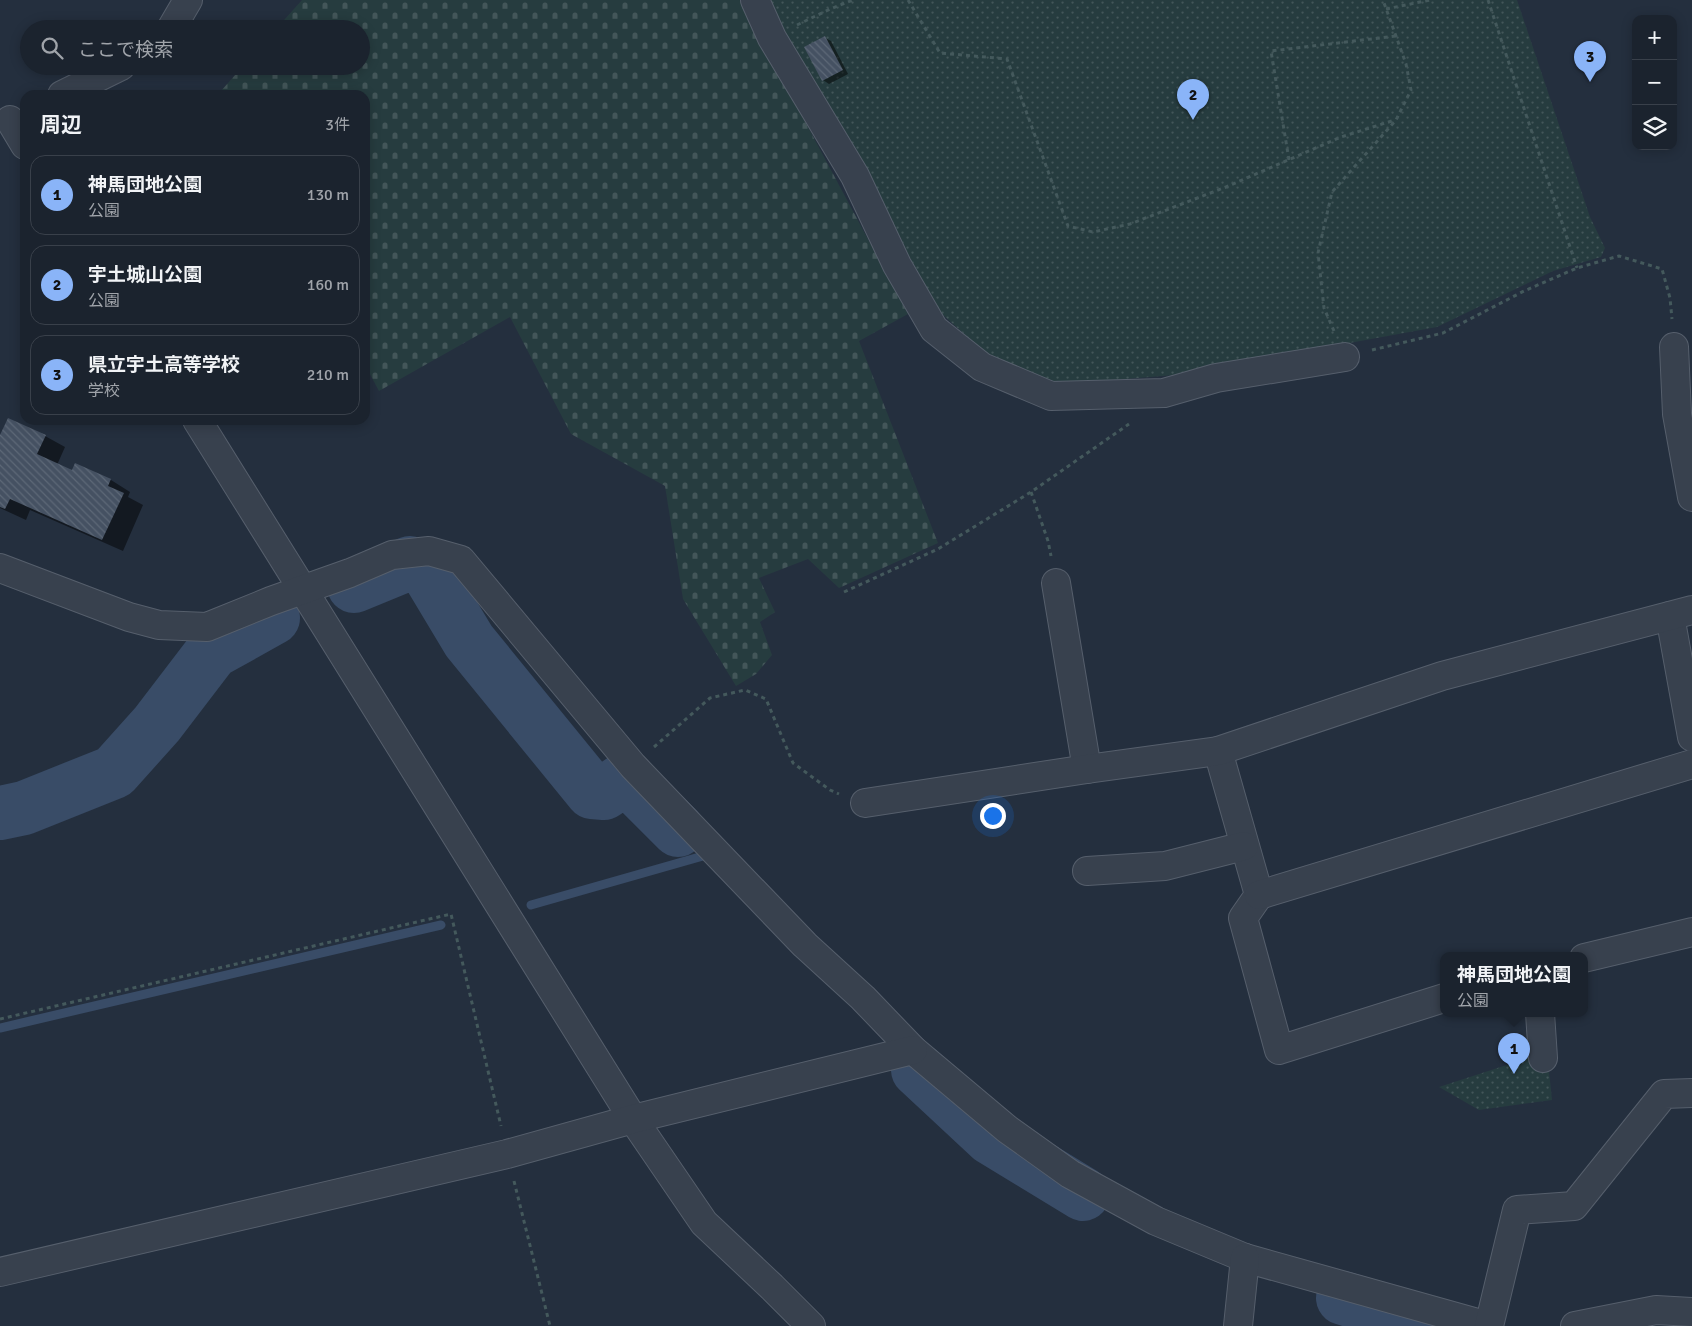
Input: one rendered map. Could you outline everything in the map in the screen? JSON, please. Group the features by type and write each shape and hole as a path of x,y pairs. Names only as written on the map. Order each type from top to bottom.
{"street":[{"path":"177,20 188,0"},
{"path":"755,0 772,38 855,176 897,265 934,329 982,367 1051,396 1164,393 1216,378 1345,356"},
{"path":"72,90 103,75"},
{"path":"12,119 20,135"},
{"path":"1674,347 1677,414 1692,497"},
{"path":"200,425 633,1119 704,1223 811,1326"},
{"path":"0,568 129,618 159,625 206,627 350,573 392,555 429,551 461,560 633,766 805,945 863,998 913,1050 1007,1130 1070,1174 1156,1221 1245,1258 1488,1326 1517,1210 1574,1206 1664,1094 1692,1093"},
{"path":"1056,583 1087,769"},
{"path":"865,803 1218,751 1442,676 1681,613 1692,737"},
{"path":"1218,751 1259,895"},
{"path":"1440,999 1279,1050 1243,918 1259,895 1692,764"},
{"path":"1087,872 1164,866 1244,846"},
{"path":"1588,957 1692,932"},
{"path":"1540,1017 1543,1058"},
{"path":"0,1272 508,1154 633,1119 913,1050"},
{"path":"1238,1326 1245,1258"},
{"path":"1575,1326 1656,1310 1692,1312"}],"path":[{"path":"772,38 830,9 853,0"},
{"path":"908,0 940,53 1006,60 1068,226 1094,232 1130,224 1226,188 1341,137 1396,120"},
{"path":"1383,0 1406,64 1411,90 1396,120 1332,192 1318,253 1324,308 1345,356 1443,333 1524,291 1577,268 1619,256 1662,269 1670,298 1674,347"},
{"path":"1386,9 1430,0"},
{"path":"1488,0 1577,268"},
{"path":"1289,160 1271,51 1396,36"},
{"path":"844,592 938,549 1031,492 1135,420"},
{"path":"1031,492 1048,541 1056,583"},
{"path":"633,766 710,698 745,690 766,699 793,763 830,790 865,803"},
{"path":"0,1019 452,914 550,1326"}],"green space":[{"path":"302,0 742,0 908,314 859,341 938,543 839,588 808,559 759,578 775,612 760,622 772,655 756,674 736,686 683,599 665,486 571,434 510,317 379,391 370,374 370,90 222,90 235,75 370,75 370,20 284,20"},
{"path":"766,0 1517,0 1590,217 1605,248 1601,257 1553,271 1437,327 1175,375 1051,385 985,353 930,303"},
{"path":"1547,1052 1552,1100 1479,1110 1439,1087"}],"building":[{"path":"825,36 843,70 822,81 804,47"},
{"path":"8,418 46,435 37,454 72,470 75,463 111,479 108,486 124,493 102,540 10,499 5,509 0,507 0,435"}],"waterway":[{"path":"354,586 410,563 427,571 469,641 592,792 604,793 626,778 678,830"},
{"path":"0,813 24,808 114,772 157,724 212,652 273,618"},
{"path":"531,905 703,856"},
{"path":"0,1028 441,925"},
{"path":"918,1070 991,1138 1083,1194"},
{"path":"1343,1298 1436,1326"}],"place":[{"name":"県立宇土高等学校","path":"1590,82"},
{"name":"宇土城山公園","path":"1193,120"},
{"name":"神馬団地公園","path":"1514,1074"}]}
